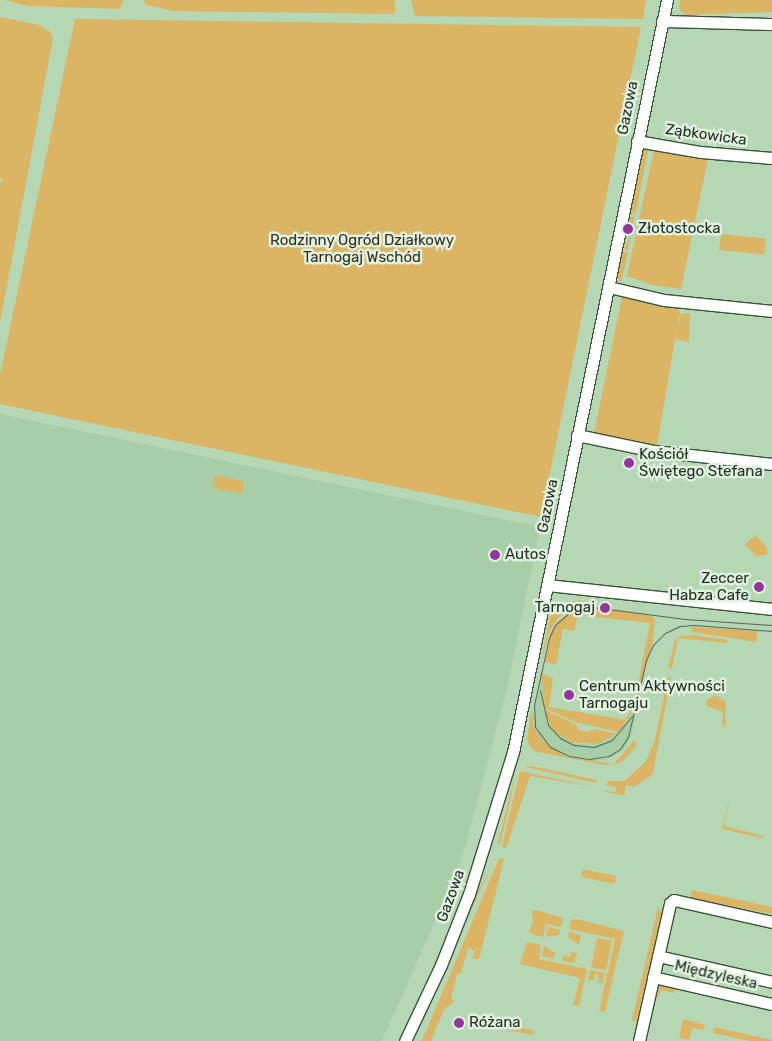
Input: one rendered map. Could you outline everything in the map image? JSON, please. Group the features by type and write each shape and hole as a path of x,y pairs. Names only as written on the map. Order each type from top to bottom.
{"street":[{"name":"Gazowa","path":"405,1041 441,966 486,843 513,752 667,0"},
{"path":"662,21 772,24"},
{"name":"Ząbkowicka","path":"637,141 701,152 772,158"},
{"path":"609,287 664,300 772,311"},
{"path":"577,435 660,452 772,464"},
{"path":"548,585 772,609"},
{"name":"Międzyleska","path":"639,1041 670,903 674,900 772,922"},
{"name":"Międzyleska","path":"658,956 772,982"},
{"name":"Międzyleska","path":"653,976 772,1004"}],"shaded area":[{"path":"0,414 540,527 507,689 465,847 451,885 382,1041 0,1041"},
{"path":"541,673 548,724 570,742 589,745 613,737 638,707 632,734 624,749 608,759 590,762 561,754 541,740 532,721"}],"green space":[{"path":"5,0 123,0 120,9 28,6"},
{"path":"143,0 395,0 395,13 173,11 147,5"},
{"path":"411,0 646,0 643,19 415,16"},
{"path":"680,0 772,0 772,12 685,15 679,9"},
{"path":"0,17 39,25 50,32 53,38 0,323 0,182 4,182 0,178"},
{"name":"Rodzinny Ogród Działkowy Tarnogaj Wschód","path":"75,19 641,27 541,517 0,404 0,375"},
{"path":"649,146 636,212 627,217 642,150"},
{"path":"654,150 708,159 681,289 652,285 627,276"},
{"path":"635,215 628,251 624,248 630,235 627,235 630,218"},
{"path":"721,234 766,239 764,255 719,250"},
{"path":"621,250 628,253 621,283 616,273"},
{"path":"622,297 677,308 680,312 676,336 681,314 690,313 689,342 675,339 657,446 594,433"},
{"path":"215,475 244,481 242,494 212,488"},
{"path":"756,535 767,548 767,555 756,556 745,544"},
{"path":"579,600 595,605 573,609 559,617 550,630 541,662 550,616 566,603"},
{"path":"594,607 652,616 655,620 652,645 635,708 619,732 575,722 544,708 542,673 553,679 549,707 625,720 634,705 650,623 578,615 574,631 563,629 556,665 545,662 551,632 559,621 578,609"},
{"path":"692,627 757,631 757,642 692,632"},
{"path":"692,635 728,640 727,643 678,638 672,669 668,668 675,639 681,636"},
{"path":"668,677 671,677 653,774 634,787 626,785 624,796 599,790 615,792 616,787 605,785 608,781 625,781 646,761 655,740"},
{"path":"715,695 726,702 725,727 722,726 723,712 707,706 706,701"},
{"path":"532,707 533,725 541,740 568,757 614,764 634,740 637,745 623,761 617,764 604,765 532,750 527,739"},
{"path":"544,710 576,724 578,729 587,732 595,729 617,734 596,744 570,742 552,729"},
{"path":"532,766 597,780 596,783 525,767"},
{"path":"516,771 508,813 499,846 498,842"},
{"path":"520,771 595,787 530,776 506,849 502,846"},
{"path":"730,796 724,826 763,836 762,838 722,829"},
{"path":"499,858 504,859 479,959 472,958 475,951 468,948 461,973 457,974 451,999 455,1001 444,1009 431,1041 422,1041"},
{"path":"495,859 472,908 468,920 473,901"},
{"path":"583,869 616,876 615,884 581,877"},
{"path":"692,890 772,907 772,914 690,898"},
{"path":"658,907 662,913 632,1041 636,1022 632,1020"},
{"path":"536,910 563,918 561,927 546,924 543,937 529,933 533,920 532,911"},
{"path":"577,919 624,931 605,1012 599,1011 615,939 569,929 571,920"},
{"path":"548,927 560,930 559,935 546,937"},
{"path":"569,932 581,935 579,945 568,937"},
{"path":"597,938 612,941 606,970 591,967"},
{"path":"527,942 541,945 539,959 587,969 579,1006 573,1005 580,978 520,964"},
{"path":"544,946 555,953 554,959 542,956"},
{"path":"571,952 577,953 574,963 562,961 563,955 570,957"},
{"path":"590,970 605,973 603,983 598,982 599,975 595,974 593,981 588,980"},
{"path":"659,986 676,988 674,993 661,990 656,1003"},
{"path":"683,1019 705,1025 703,1030 692,1028 689,1040 679,1038"},
{"path":"498,1024 534,1030 534,1032 532,1035 500,1028"},
{"path":"714,1027 772,1041 750,1041 713,1033"}],"tram line":[{"path":"772,625 685,619 593,607 571,611 555,625 549,638 534,705 535,727 550,747 569,756 589,759 609,756 620,749 628,737 646,660 653,645 665,633 680,626 694,625 772,631"},
{"path":"540,690 548,725 560,738 574,745 594,747 612,740 632,716"}],"place":[{"name":"Złotostocka","path":"628,229"},
{"name":"Kościół Świętego Stefana","path":"629,463"},
{"name":"Autos","path":"495,555"},
{"name":"Zeccer Habza Cafe","path":"759,587"},
{"name":"Tarnogaj","path":"605,608"},
{"name":"Centrum Aktywności Tarnogaju","path":"569,695"},
{"name":"Różana","path":"459,1023"}]}
